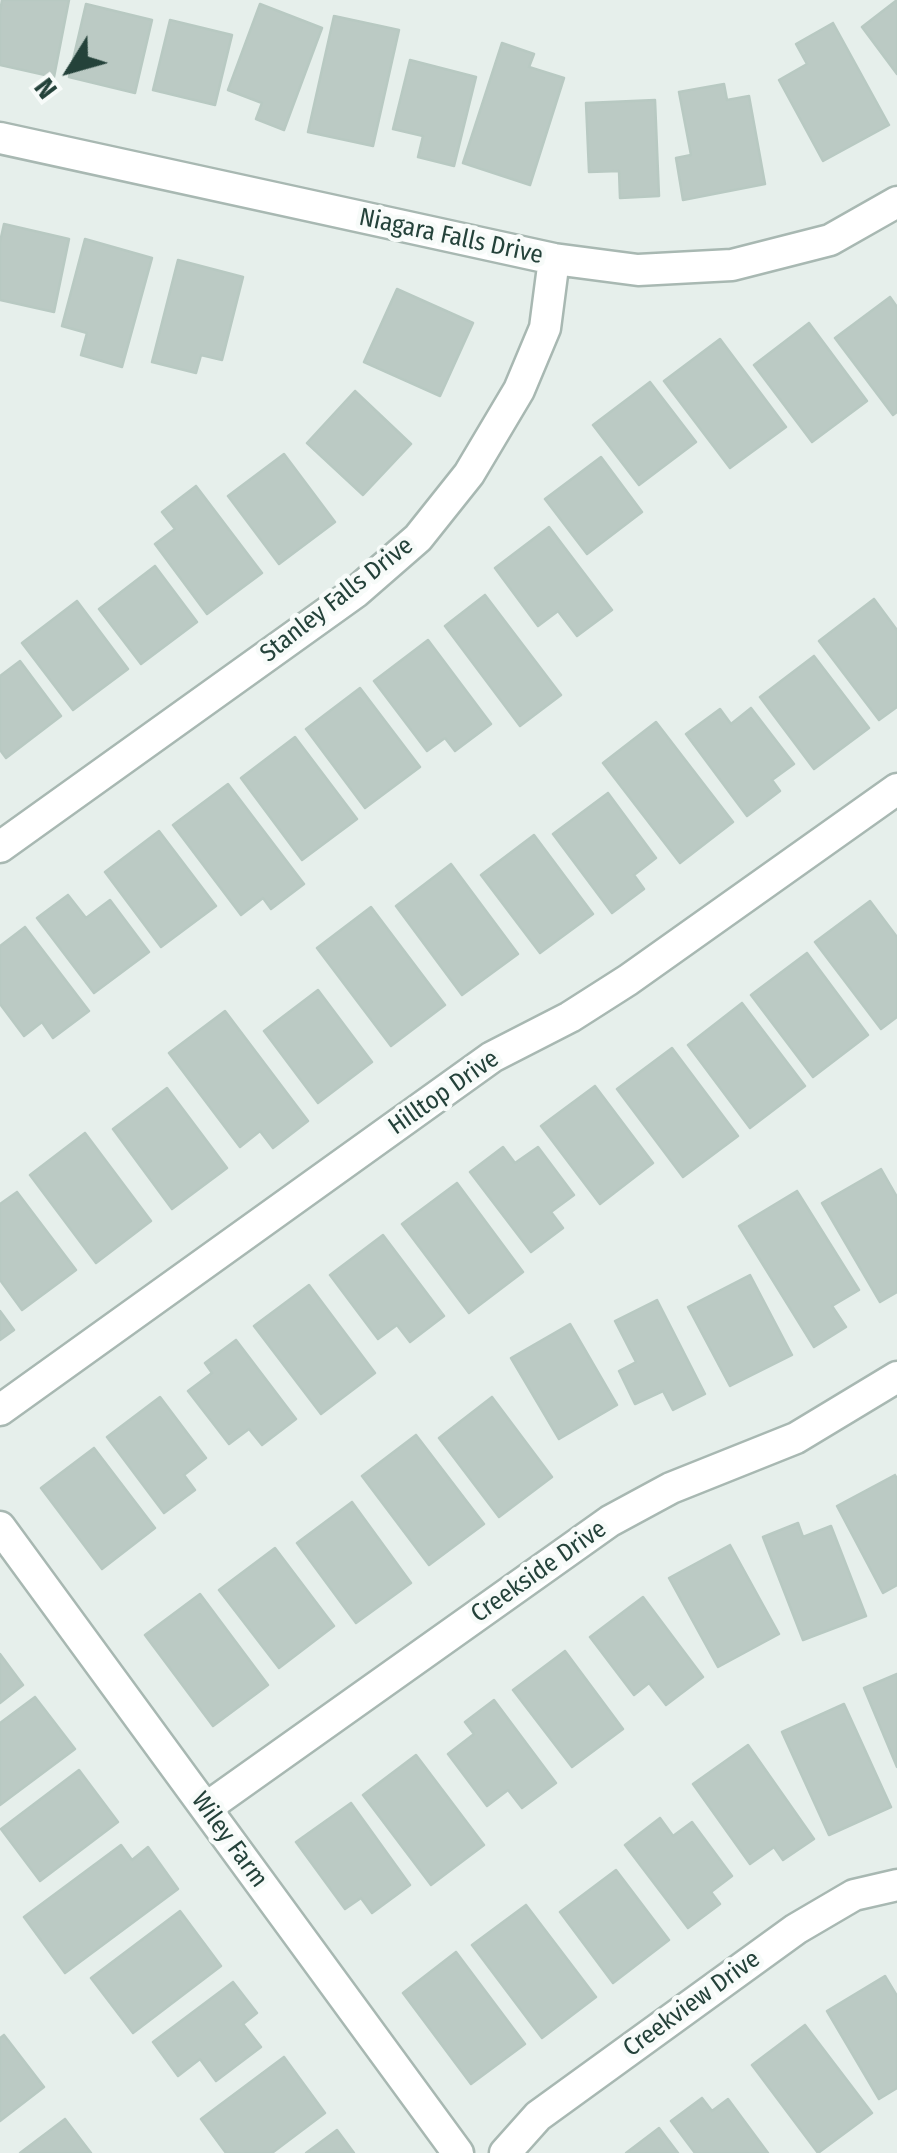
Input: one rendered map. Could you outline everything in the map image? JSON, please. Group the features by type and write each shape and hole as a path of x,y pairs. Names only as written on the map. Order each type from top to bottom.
{"street":[{"name":"Niagara Falls Drive","path":"0,138 554,259 638,270 732,264 830,240 897,202"},
{"name":"Stanley Falls Drive","path":"0,847 356,592 418,538 469,474 519,390 545,328 554,259"},
{"name":"Hilltop Drive","path":"0,1410 492,1057 570,1017 628,980 897,789"},
{"name":"Creekside Drive","path":"206,1808 610,1520 671,1488 796,1438 897,1377"},
{"name":"Wiley Farm","path":"0,1527 458,2153"},
{"name":"Creekview Drive","path":"505,2153 538,2116 796,1929 854,1895 897,1885"}],"building":[{"path":"2,0 69,0 54,77 0,65"},
{"path":"897,0 897,74 862,27"},
{"path":"86,4 152,20 135,93 69,77"},
{"path":"260,4 322,28 284,130 256,119 262,103 228,90"},
{"path":"334,16 399,30 373,146 308,132"},
{"path":"170,20 232,35 215,105 153,90"},
{"path":"833,23 889,125 823,161 779,80 807,64 796,44"},
{"path":"502,43 534,54 529,67 564,78 530,185 463,163"},
{"path":"410,60 476,77 454,166 418,157 423,136 393,129"},
{"path":"724,84 727,100 749,96 765,184 683,200 676,158 691,155 679,92"},
{"path":"655,100 659,196 620,198 619,171 589,172 586,103"},
{"path":"4,224 69,239 54,312 0,300 0,242"},
{"path":"85,239 152,258 122,367 81,355 87,333 62,326"},
{"path":"178,260 243,277 222,360 201,355 196,373 152,362"},
{"path":"397,289 473,323 440,396 364,362"},
{"path":"890,297 897,307 897,412 893,415 835,338"},
{"path":"809,323 867,401 812,442 754,365"},
{"path":"720,339 786,427 730,468 664,381"},
{"path":"650,382 696,442 639,485 593,425"},
{"path":"355,391 411,444 363,495 307,443"},
{"path":"284,454 335,522 279,564 228,496"},
{"path":"601,457 642,512 587,554 545,499"},
{"path":"196,486 262,573 207,614 155,544 175,529 162,512"},
{"path":"549,527 612,610 577,636 558,611 538,626 495,568"},
{"path":"155,566 197,622 141,664 99,609"},
{"path":"485,595 561,695 520,726 445,626"},
{"path":"874,599 897,630 897,707 879,720 819,641"},
{"path":"77,601 128,669 73,710 22,643"},
{"path":"428,640 491,724 455,751 445,738 427,751 374,681"},
{"path":"814,656 869,728 814,769 760,697"},
{"path":"20,661 61,716 6,758 0,750 0,676"},
{"path":"360,688 420,767 365,808 306,729"},
{"path":"751,708 794,764 772,780 780,791 747,816 686,734 720,709 731,724"},
{"path":"656,722 733,822 680,863 603,763"},
{"path":"295,737 357,819 302,860 241,778"},
{"path":"228,784 304,884 271,909 263,898 241,915 173,825"},
{"path":"608,793 656,858 634,875 644,889 612,913 553,834"},
{"path":"159,831 216,906 161,947 105,872"},
{"path":"534,835 593,914 540,953 481,875"},
{"path":"451,864 518,954 462,995 396,906"},
{"path":"68,895 86,918 110,900 149,952 94,993 37,918"},
{"path":"870,901 897,937 897,1017 881,1029 815,942"},
{"path":"371,907 445,1005 391,1046 317,948"},
{"path":"25,927 89,1011 53,1038 42,1022 24,1036 0,1004 0,946"},
{"path":"807,953 868,1035 813,1077 751,995"},
{"path":"318,990 372,1062 318,1103 264,1031"},
{"path":"742,1003 805,1086 750,1128 688,1045"},
{"path":"225,1011 308,1121 273,1148 260,1131 240,1147 169,1053"},
{"path":"672,1048 738,1136 683,1177 617,1089"},
{"path":"595,1086 653,1163 600,1204 541,1126"},
{"path":"167,1088 227,1168 172,1209 113,1129"},
{"path":"85,1133 151,1221 96,1263 30,1175"},
{"path":"503,1147 515,1163 538,1147 574,1195 551,1212 563,1228 531,1252 470,1172"},
{"path":"881,1169 897,1197 897,1292 880,1302 822,1203"},
{"path":"457,1183 523,1272 469,1313 402,1224"},
{"path":"797,1191 859,1290 832,1306 846,1327 814,1347 739,1226"},
{"path":"17,1192 76,1270 22,1310 0,1280 0,1204"},
{"path":"383,1235 444,1316 410,1342 397,1325 378,1339 330,1275"},
{"path":"750,1275 792,1355 730,1386 688,1307"},
{"path":"309,1285 375,1373 321,1414 254,1326"},
{"path":"657,1300 705,1394 673,1410 663,1391 635,1404 619,1371 636,1362 615,1321"},
{"path":"0,1311 14,1330 0,1340"},
{"path":"570,1324 617,1405 559,1439 511,1358"},
{"path":"236,1340 296,1419 262,1445 249,1429 229,1444 188,1391 212,1373 205,1363"},
{"path":"160,1397 206,1458 184,1475 195,1490 164,1513 107,1437"},
{"path":"492,1397 552,1477 499,1517 439,1438"},
{"path":"416,1435 484,1524 429,1565 362,1476"},
{"path":"94,1448 155,1528 102,1569 41,1488"},
{"path":"895,1475 897,1585 883,1593 837,1506"},
{"path":"352,1502 411,1583 356,1623 297,1543"},
{"path":"798,1523 803,1537 831,1526 866,1616 803,1640 763,1537"},
{"path":"730,1545 779,1634 718,1667 669,1578"},
{"path":"275,1548 334,1626 279,1668 219,1590"},
{"path":"200,1594 268,1685 213,1726 145,1635"},
{"path":"643,1597 703,1677 666,1705 649,1683 634,1695 590,1637"},
{"path":"565,1651 623,1729 572,1767 513,1690"},
{"path":"0,1654 23,1685 0,1703"},
{"path":"897,1674 897,1767 864,1688"},
{"path":"35,1697 75,1749 0,1805 0,1723"},
{"path":"494,1700 556,1783 522,1808 508,1790 487,1806 448,1754 474,1734 465,1722"},
{"path":"844,1704 891,1807 829,1835 782,1732"},
{"path":"748,1745 814,1839 783,1860 774,1847 750,1864 693,1784"},
{"path":"416,1755 484,1845 431,1885 363,1795"},
{"path":"79,1770 118,1822 40,1881 1,1829"},
{"path":"351,1803 410,1885 372,1913 361,1898 345,1909 296,1842"},
{"path":"660,1818 673,1836 692,1822 732,1876 711,1892 720,1904 688,1928 625,1845"},
{"path":"121,1845 132,1860 148,1847 178,1889 65,1973 24,1917"},
{"path":"616,1870 669,1940 613,1983 560,1912"},
{"path":"526,1905 596,1997 542,2038 472,1945"},
{"path":"180,1911 221,1966 133,2033 91,1978"},
{"path":"456,1952 525,2044 471,2084 403,1993"},
{"path":"885,1976 897,1996 897,2088 879,2099 827,2011"},
{"path":"233,1982 257,2013 243,2024 261,2047 216,2081 200,2059 178,2076 153,2042"},
{"path":"805,2025 872,2113 818,2153 752,2065"},
{"path":"4,2035 44,2087 0,2121 0,2038"},
{"path":"284,2057 325,2113 272,2153 226,2153 201,2119"},
{"path":"702,2098 712,2111 728,2099 768,2153 695,2153 671,2121"},
{"path":"65,2119 91,2153 20,2153"},
{"path":"659,2128 678,2153 626,2153"},
{"path":"337,2130 354,2153 306,2153"}]}
